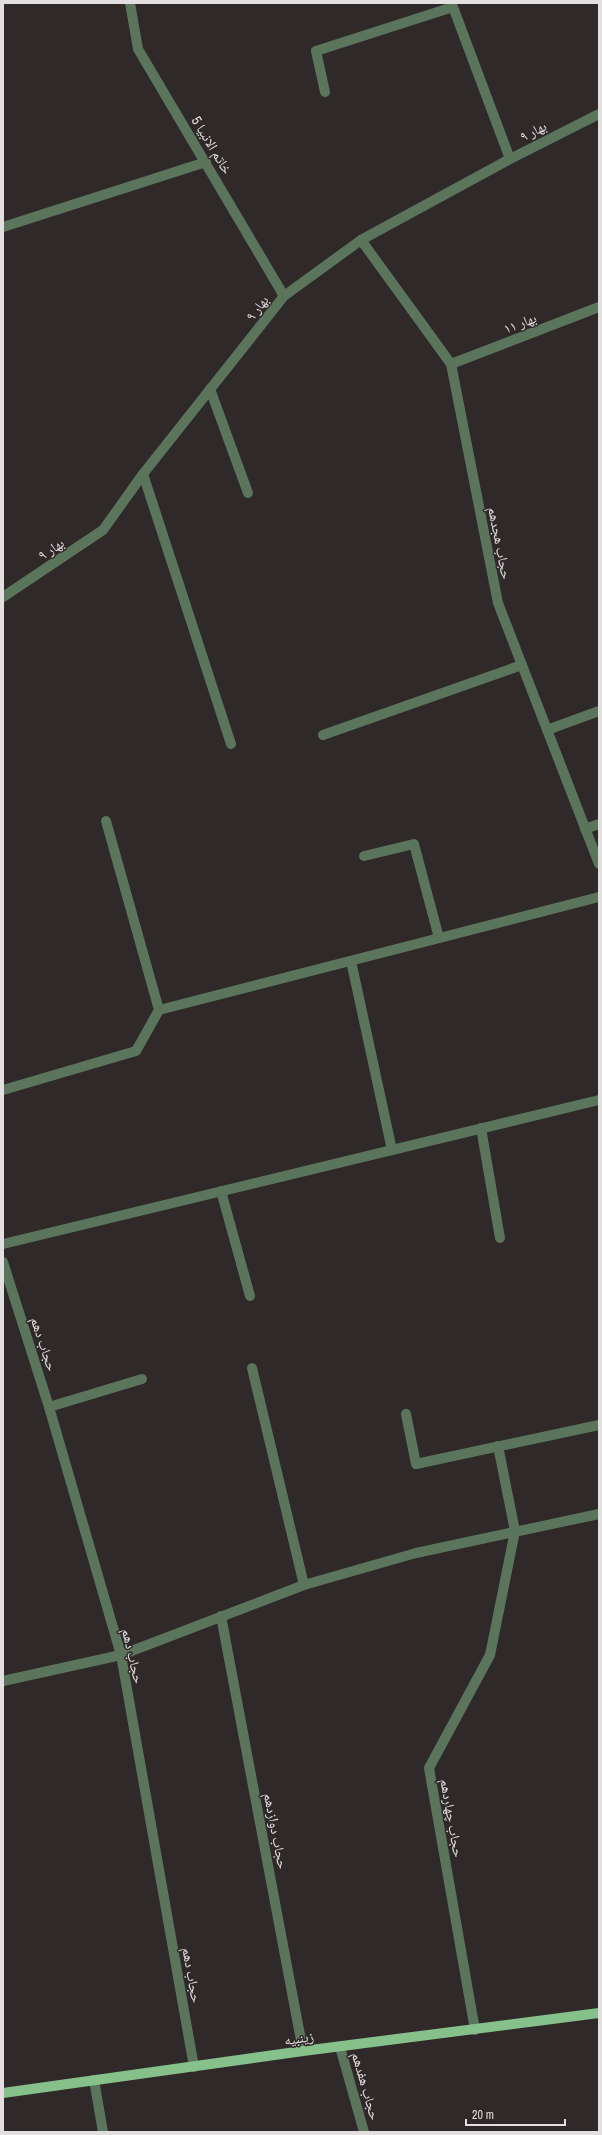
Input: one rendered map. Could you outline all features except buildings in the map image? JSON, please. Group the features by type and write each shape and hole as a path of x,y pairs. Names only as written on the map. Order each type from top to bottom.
{"main road":[{"name":"زینبیه","path":"3,2093 340,2047 599,2014"}],"street":[{"name":"خاتم الانبیا 5","path":"130,3 138,49 284,296"},
{"path":"325,92 316,50 453,7 510,159"},
{"name":"بهار ۹","path":"3,597 103,530 143,474 284,296 361,240 510,159 599,114"},
{"path":"3,227 206,162"},
{"name":"حجاب هجدهم","path":"361,240 451,364 498,603 599,864"},
{"name":"بهار ۱۱","path":"451,364 598,311"},
{"path":"210,389 248,493"},
{"path":"143,474 231,744"},
{"path":"323,735 522,665"},
{"path":"547,730 599,711"},
{"path":"3,1090 136,1051 159,1010 106,821"},
{"path":"585,829 599,824"},
{"path":"364,856 414,844 438,938"},
{"path":"159,1010 599,897"},
{"path":"351,961 392,1150"},
{"path":"3,1244 599,1100"},
{"path":"481,1128 500,1238"},
{"path":"221,1191 250,1296"},
{"name":"حجاب دهم","path":"3,1262 49,1407 120,1655 194,2067"},
{"path":"252,1368 304,1585"},
{"path":"49,1407 142,1379"},
{"path":"406,1414 416,1464 599,1425"},
{"path":"498,1446 515,1531"},
{"path":"3,1681 120,1655 304,1585 416,1553 599,1514"},
{"name":"حجاب چهاردهم","path":"475,2030 429,1768 490,1655 515,1531"},
{"name":"حجاب دوازدهم","path":"221,1616 303,2052"},
{"name":"حجاب هفدهم","path":"340,2047 364,2132"},
{"path":"94,2080 103,2132"}]}
